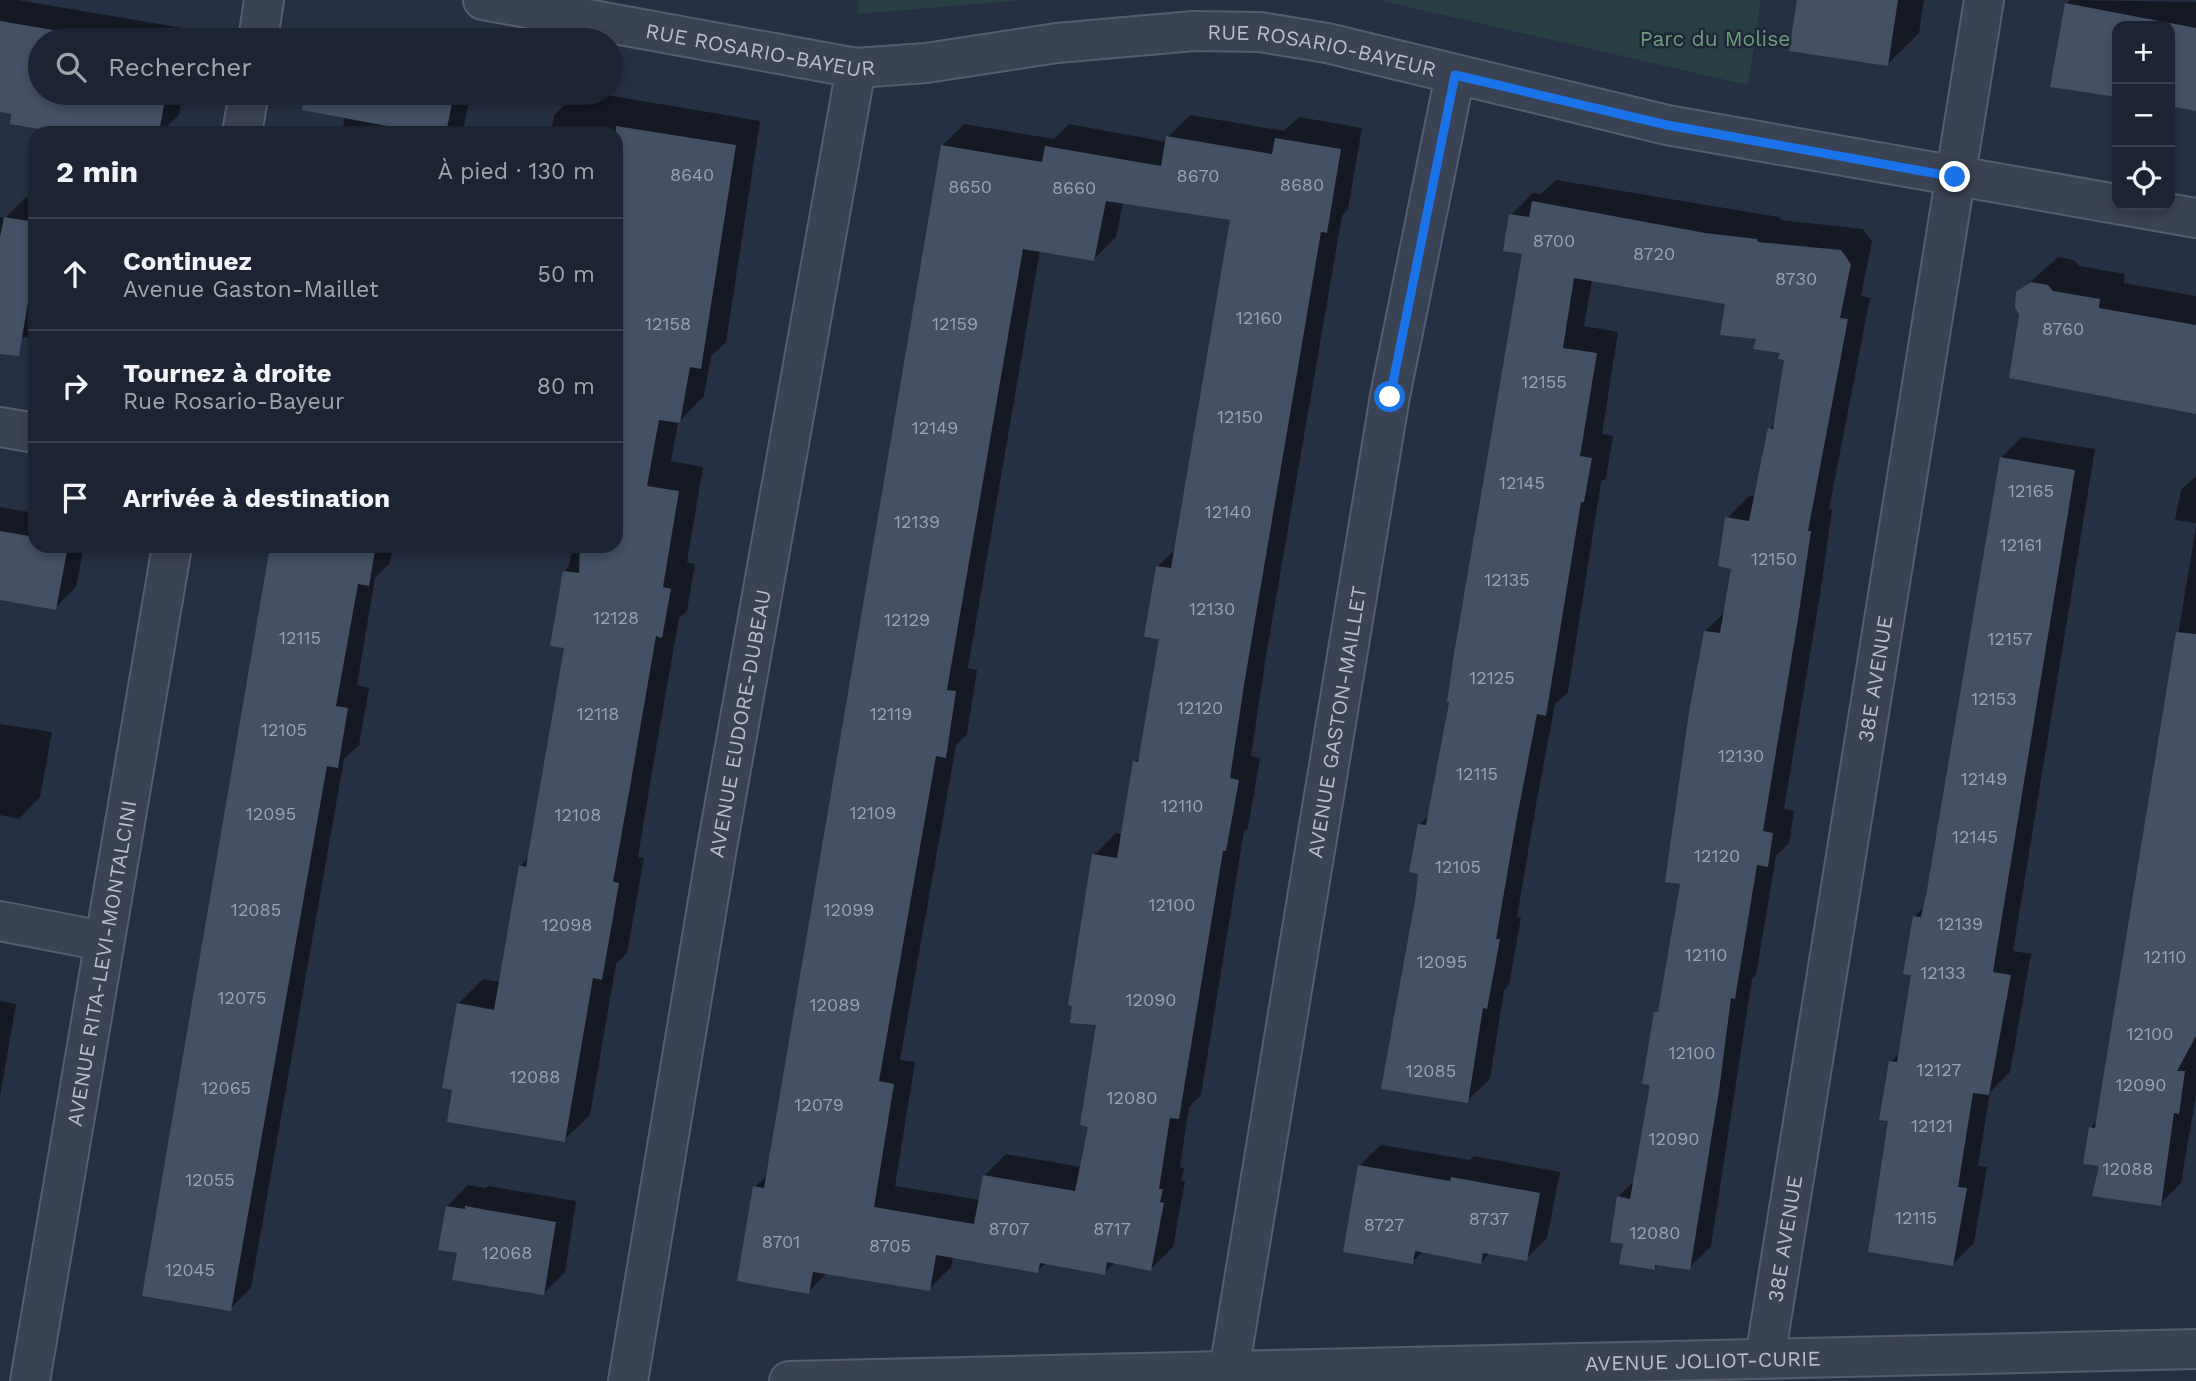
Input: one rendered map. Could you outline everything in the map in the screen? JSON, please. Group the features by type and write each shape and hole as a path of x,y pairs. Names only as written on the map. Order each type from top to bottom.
{"street":[{"path":"260,28 264,0"},
{"name":"RUE ROSARIO-BAYEUR","path":"483,0 856,68 926,63 1057,43 1194,31 1260,32 1327,43 1667,125 2196,218"},
{"name":"38E AVENUE","path":"1765,1358 1984,0"},
{"name":"AVENUE EUDORE-DUBEAU","path":"628,1381 716,853 856,68"},
{"name":"AVENUE GASTON-MAILLET","path":"1229,1371 1390,397 1455,75"},
{"path":"243,126 247,105"},
{"path":"0,428 28,432"},
{"name":"AVENUE RITA-LEVI-MONTALCINI","path":"30,1381 171,553"},
{"path":"0,921 103,941"},
{"name":"AVENUE JOLIOT-CURIE","path":"789,1381 2196,1349"}],"green space":[{"path":"859,0 1024,0 857,14"},
{"name":"Parc du Molise","path":"1378,0 1761,0 1748,85"}],"building":[{"path":"1797,0 1898,0 1888,66 1789,51"},
{"path":"2065,3 2159,21 2112,21 2112,96 2050,87"},
{"path":"0,21 41,28 28,28 28,105 164,105 160,126 28,127 10,124 11,114 0,112"},
{"path":"2175,24 2196,28 2196,111 2175,107"},
{"path":"303,105 452,105 447,126 387,126 302,110"},
{"path":"623,127 736,145 701,369 690,367 680,423 659,420 647,486 679,491 663,587 671,589 662,638 656,636 613,882 619,883 602,980 593,978 565,1142 447,1122 452,1090 442,1088 457,1003 494,1010 519,865 526,867 564,648 550,646 563,571 579,573 580,553 623,553"},
{"path":"1166,136 1272,154 1275,138 1341,149 1327,233 1321,232 1245,679 1230,778 1239,780 1226,851 1223,851 1179,1119 1170,1118 1159,1189 1163,1189 1160,1202 1164,1203 1151,1271 1107,1262 1105,1275 1040,1263 1038,1273 936,1255 930,1291 813,1272 809,1294 737,1281 753,1186 764,1188 941,145 1042,162 1045,146 1161,166","holes":["1106,201 1230,220 1171,568 1156,566 1144,637 1159,639 1138,762 1133,761 1117,858 1092,854 1068,1005 1072,1006 1070,1023 1096,1025 1080,1125 1088,1127 1075,1191 983,1175 974,1224 874,1207 894,1084 879,1081 936,756 946,758 956,691 947,690 1023,249 1094,261"]},
{"path":"1532,201 1705,233 1757,239 1758,242 1841,250 1851,264 1840,318 1848,319 1808,531 1811,531 1798,619 1763,831 1773,833 1768,867 1757,865 1735,999 1731,998 1690,1270 1655,1265 1655,1270 1619,1264 1623,1244 1610,1242 1617,1196 1630,1199 1650,1085 1642,1084 1654,1012 1658,1012 1680,884 1665,882 1689,712 1704,631 1720,633 1731,569 1718,566 1725,517 1749,521 1768,428 1773,429 1784,360 1778,359 1780,353 1753,349 1756,339 1720,335 1725,304 1574,278 1563,348 1597,353 1580,456 1592,458 1584,502 1581,502 1546,716 1537,714 1516,823 1496,939 1500,939 1487,1009 1483,1008 1468,1103 1381,1089 1416,895 1418,874 1409,872 1418,824 1426,825 1449,702 1453,660 1522,254 1503,251 1509,214 1529,217"},
{"path":"4,217 28,221 28,302 19,356 0,354 0,237"},
{"path":"2031,282 2048,285 2053,291 2100,299 2099,308 2196,325 2196,414 2009,378 2019,315 2015,307 2016,292"},
{"path":"2000,457 2075,470 1993,972 2011,975 1989,1095 1973,1093 1958,1187 1967,1188 1953,1266 1868,1252 1888,1121 1879,1120 1889,1061 1897,1062 1911,975 1903,974 1913,916 1921,917 1927,890"},
{"path":"0,531 28,536 28,553 67,553 56,610 0,600"},
{"path":"269,553 374,553 369,586 358,584 336,706 348,708 338,768 327,766 231,1311 142,1296"},
{"path":"2176,632 2196,634 2196,1036 2177,1071 2185,1071 2179,1114 2174,1113 2161,1206 2092,1196 2099,1166 2083,1164 2089,1127 2095,1128"},
{"path":"1358,1165 1450,1181 1451,1177 1540,1193 1527,1261 1483,1253 1481,1264 1415,1251 1413,1264 1343,1252"},
{"path":"446,1206 465,1209 465,1206 556,1222 544,1295 452,1280 457,1253 438,1250"}],"route":[{"path":"1390,397 1455,75 1667,125 1955,177"}]}
